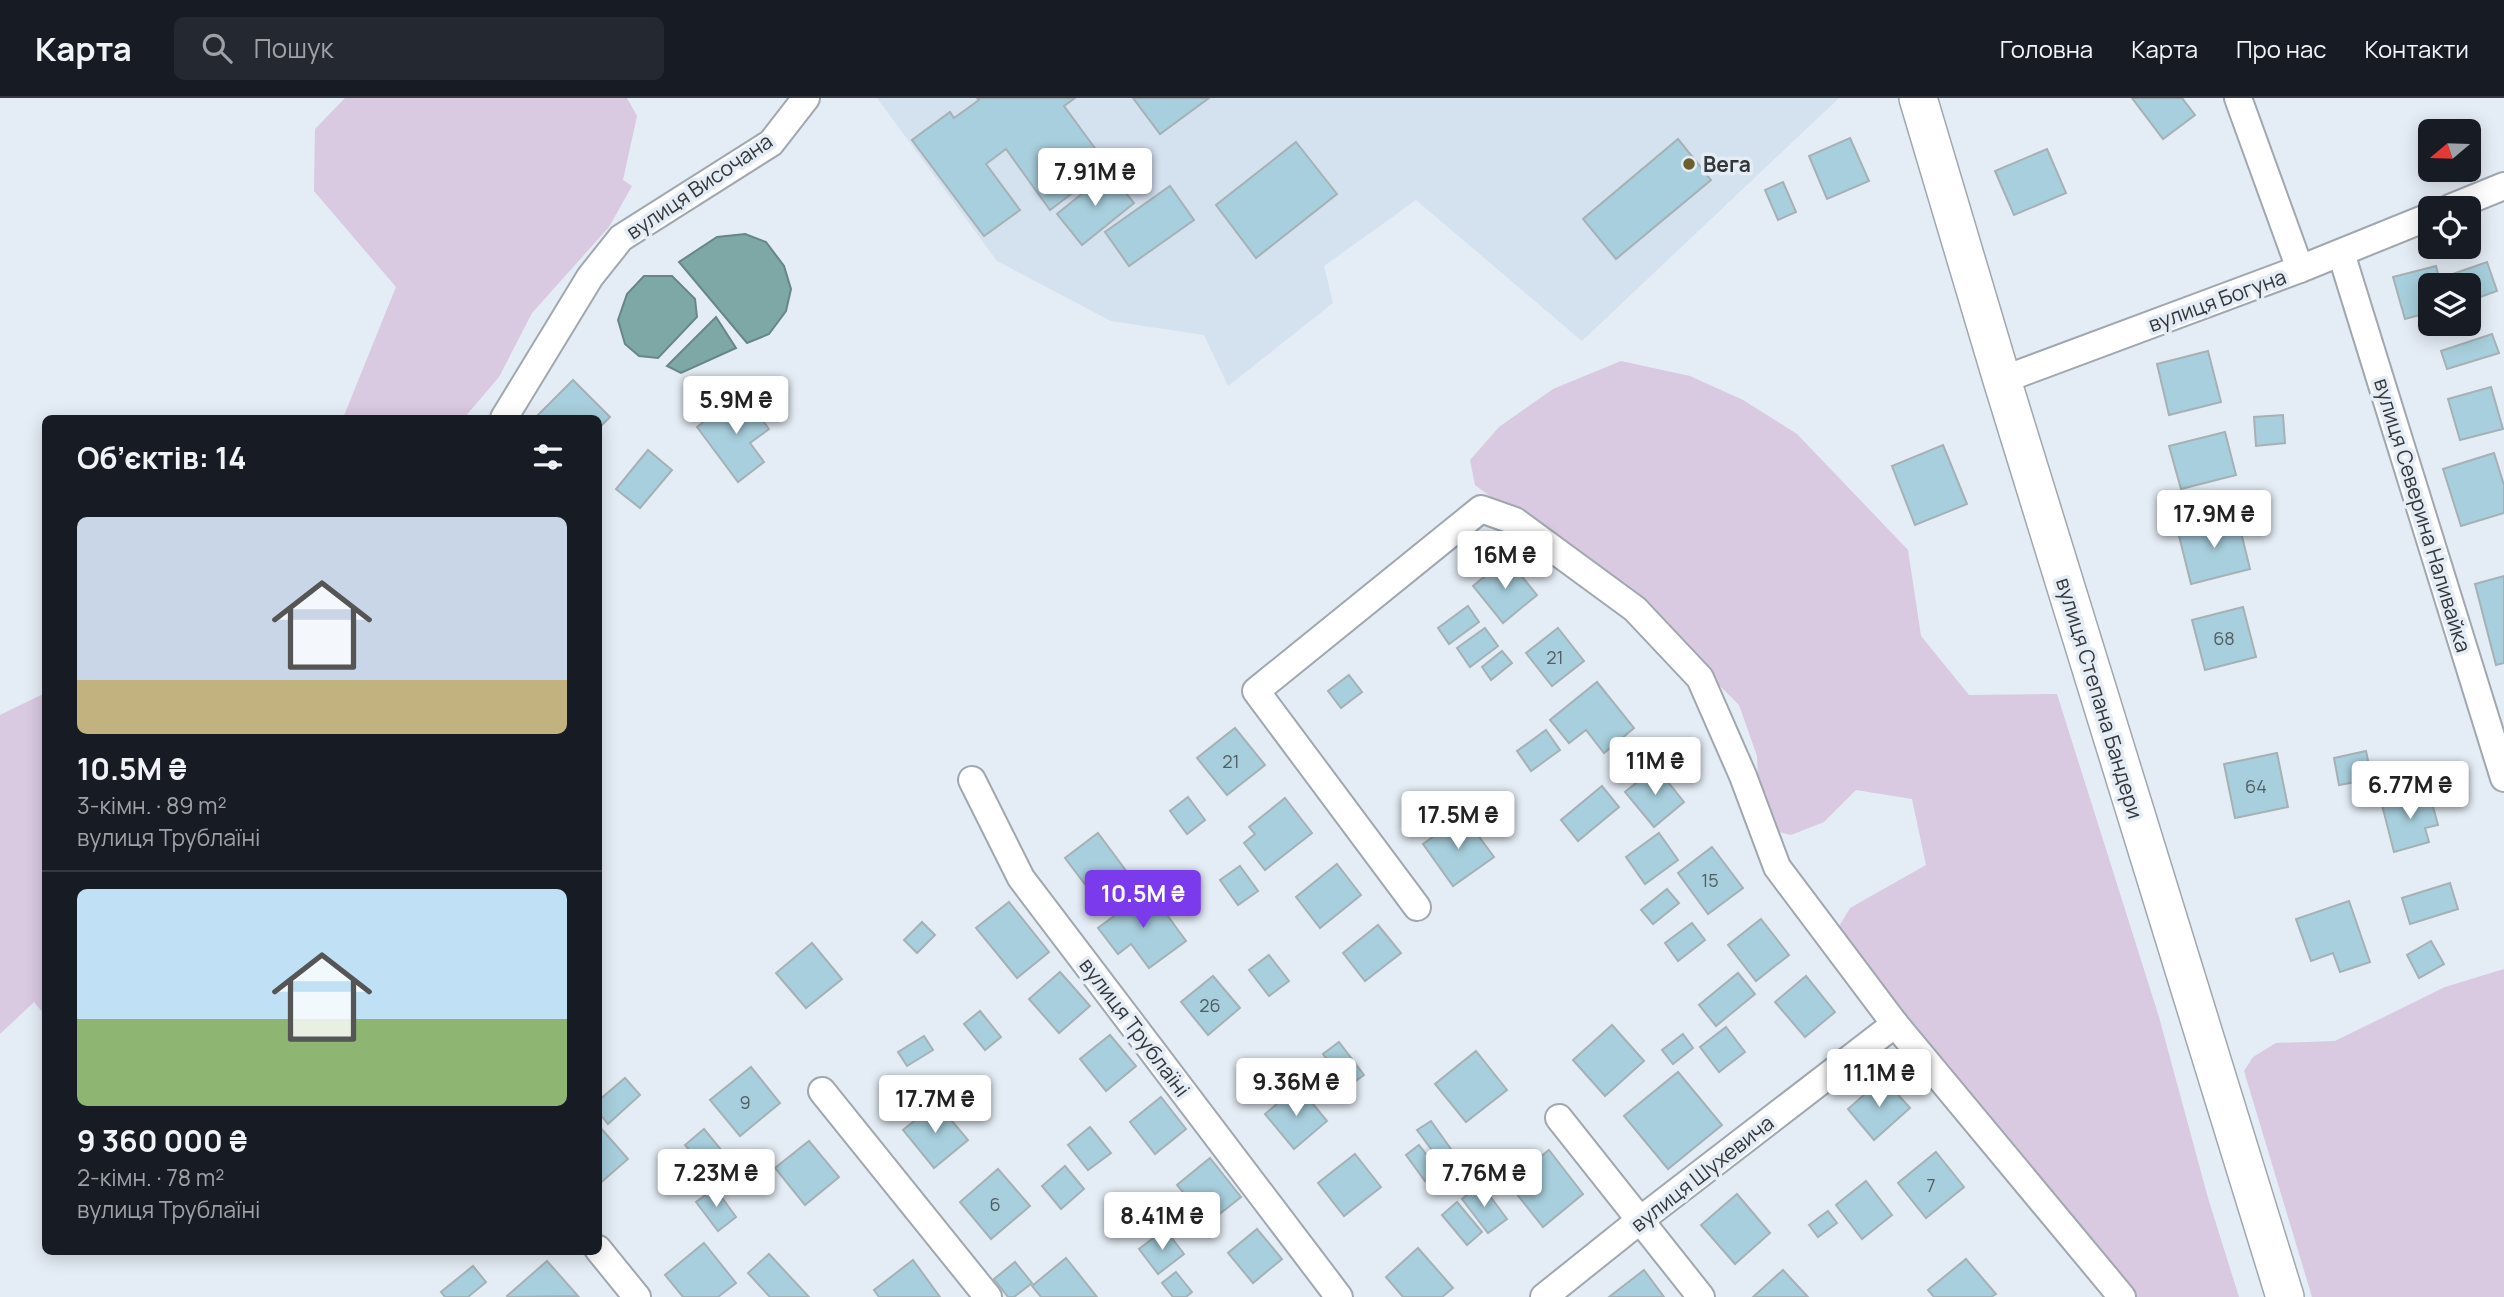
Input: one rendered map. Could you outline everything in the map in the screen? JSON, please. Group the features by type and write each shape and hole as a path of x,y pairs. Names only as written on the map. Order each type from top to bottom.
{"main road":[{"name":"вулиця Степана Бандери","path":"1918,98 2002,380 2285,1297"}],"street":[{"name":"вулиця Височана","path":"506,415 590,277 621,238 771,143 806,98"},
{"path":"2238,98 2300,269"},
{"path":"2479,196 2504,186"},
{"name":"вулиця Богуна","path":"2002,380 2300,269 2418,221"},
{"name":"вулиця Северина Наливайка","path":"2341,253 2504,778"},
{"path":"1417,907 1256,691 1481,509 1515,521 1635,609 1700,678 1743,776 1777,867 1895,1024 2122,1297"},
{"name":"вулиця Трублаїні","path":"972,780 1021,878 1339,1297"},
{"name":"вулиця Шухевича","path":"1544,1297 1895,1024"},
{"path":"822,1091 988,1297"},
{"path":"1559,1118 1701,1297"},
{"path":"602,1254 637,1297"}],"shaded area":[{"path":"345,98 627,98 637,116 623,180 632,186 609,227 532,313 499,377 467,415 344,415 396,287 314,191 315,129"},
{"path":"877,98 1839,98 1582,341 1416,200 1324,266 1333,303 1228,386 1204,335 1111,321 997,261"},
{"path":"745,234 766,242 784,266 791,289 786,311 769,334 747,343 679,262 717,237"},
{"path":"644,276 672,276 695,299 697,317 658,358 639,356 625,344 618,320 627,294"},
{"path":"716,317 736,348 681,373 667,366"},
{"path":"1621,361 1690,376 1743,400 1797,434 1908,550 1921,636 1969,695 2057,694 2159,1017 2208,1198 2239,1297 2131,1297 1835,933 1850,908 1926,865 1912,799 1856,790 1824,822 1791,835 1760,827 1757,756 1739,705 1648,614 1475,485 1470,460 1499,427 1553,389"},
{"path":"42,694 42,1011 34,1002 0,1034 0,715"},
{"path":"2504,969 2504,1297 2312,1297 2244,1071 2253,1057 2276,1043 2335,1041 2445,987"}],"building":[{"path":"977,98 1075,98 1064,106 1108,166 1050,210 1006,149 986,164 1020,210 984,236 912,140 950,112 954,118 979,100"},
{"path":"1133,98 1209,98 1160,134"},
{"path":"2132,98 2182,98 2195,115 2163,139"},
{"path":"1850,138 1869,181 1827,199 1809,156"},
{"path":"1678,139 1711,180 1616,259 1583,219"},
{"path":"1296,142 1337,194 1256,258 1216,205"},
{"path":"2047,149 2066,193 2014,215 1995,171"},
{"path":"1109,172 1134,203 1082,245 1057,214"},
{"path":"1783,182 1796,212 1778,220 1765,190"},
{"path":"1170,186 1194,220 1129,266 1105,232"},
{"path":"2487,262 2497,291 2481,297 2481,273 2456,273"},
{"path":"2436,266 2438,273 2418,273 2418,316 2405,319 2393,277"},
{"path":"2492,334 2499,353 2447,369 2441,351"},
{"path":"2208,351 2221,402 2169,415 2157,364"},
{"path":"573,380 610,417 602,425 602,415 538,415"},
{"path":"2491,387 2503,429 2460,440 2448,399"},
{"path":"742,393 769,429 750,443 764,462 738,482 697,427"},
{"path":"2283,415 2285,443 2256,446 2254,417"},
{"path":"2225,432 2236,475 2181,489 2169,446"},
{"path":"1943,445 1967,504 1915,525 1892,466"},
{"path":"648,450 672,470 640,508 616,489"},
{"path":"2494,453 2504,485 2504,513 2461,526 2443,469"},
{"path":"2237,516 2250,569 2191,584 2178,532"},
{"path":"1507,558 1537,595 1503,623 1473,586"},
{"path":"2504,576 2504,663 2496,665 2475,584"},
{"path":"1468,606 1479,622 1449,644 1438,628"},
{"path":"2243,607 2256,657 2205,670 2192,620"},
{"path":"1485,628 1498,646 1470,667 1457,648"},
{"path":"1558,628 1584,661 1552,686 1526,653"},
{"path":"1502,651 1512,663 1491,680 1482,667"},
{"path":"1349,675 1362,692 1341,708 1328,691"},
{"path":"1597,682 1634,728 1604,753 1586,730 1569,743 1550,720"},
{"path":"1235,728 1265,765 1227,795 1197,758"},
{"path":"1546,730 1560,750 1531,771 1517,751"},
{"path":"2366,751 2372,779 2339,785 2334,758"},
{"path":"2277,753 2288,807 2235,818 2224,764"},
{"path":"1656,767 1684,802 1654,827 1625,792"},
{"path":"1602,786 1619,807 1578,841 1561,820"},
{"path":"2429,792 2438,825 2425,828 2429,842 2394,852 2382,805"},
{"path":"1188,797 1205,820 1187,834 1170,811"},
{"path":"1285,798 1312,833 1265,870 1244,843 1255,834 1249,827"},
{"path":"1463,815 1494,857 1453,886 1423,844"},
{"path":"1098,833 1127,872 1094,896 1065,858"},
{"path":"1659,833 1678,860 1645,884 1626,857"},
{"path":"1712,847 1743,888 1708,914 1678,873"},
{"path":"1337,864 1361,895 1320,928 1296,897"},
{"path":"1240,866 1258,891 1238,905 1220,880"},
{"path":"2450,883 2458,909 2410,924 2402,898"},
{"path":"1667,889 1679,903 1653,924 1641,910"},
{"path":"1149,890 1186,941 1149,968 1131,944 1118,954 1098,928"},
{"path":"2349,901 2370,962 2340,972 2333,953 2311,961 2296,919"},
{"path":"1009,902 1049,952 1017,978 976,928"},
{"path":"1761,919 1789,955 1756,981 1728,945"},
{"path":"922,922 935,935 917,953 904,940"},
{"path":"1692,923 1705,940 1678,961 1665,943"},
{"path":"1378,925 1401,953 1365,981 1343,953"},
{"path":"2431,941 2444,964 2419,978 2407,955"},
{"path":"812,943 842,979 806,1008 776,973"},
{"path":"1269,955 1289,981 1269,996 1249,970"},
{"path":"1060,972 1090,1006 1059,1033 1029,999"},
{"path":"1738,973 1755,994 1716,1026 1699,1005"},
{"path":"1213,976 1240,1008 1208,1035 1181,1002"},
{"path":"1806,976 1835,1012 1805,1037 1775,1002"},
{"path":"980,1011 1001,1037 985,1050 964,1024"},
{"path":"1612,1025 1644,1061 1605,1096 1573,1060"},
{"path":"1726,1027 1745,1052 1719,1072 1700,1047"},
{"path":"1683,1034 1693,1048 1673,1064 1662,1050"},
{"path":"1110,1035 1136,1066 1106,1091 1080,1059"},
{"path":"924,1036 933,1050 907,1066 898,1052"},
{"path":"1339,1042 1364,1075 1347,1087 1323,1054"},
{"path":"1476,1051 1507,1090 1466,1122 1435,1084"},
{"path":"751,1067 780,1103 740,1136 710,1100"},
{"path":"1678,1072 1722,1125 1668,1169 1624,1116"},
{"path":"625,1078 640,1095 608,1124 602,1117 602,1098"},
{"path":"1883,1078 1910,1108 1874,1140 1848,1109"},
{"path":"1298,1086 1327,1121 1294,1149 1265,1114"},
{"path":"1161,1097 1186,1129 1155,1154 1130,1122"},
{"path":"937,1103 968,1140 934,1168 903,1130"},
{"path":"1431,1121 1453,1152 1440,1161 1417,1130"},
{"path":"1090,1127 1111,1153 1088,1170 1068,1145"},
{"path":"704,1129 736,1168 718,1183 685,1145"},
{"path":"602,1130 628,1159 602,1182"},
{"path":"809,1141 839,1177 805,1205 775,1168"},
{"path":"1419,1145 1439,1171 1425,1181 1406,1155"},
{"path":"1549,1150 1583,1194 1543,1227 1508,1183"},
{"path":"1936,1152 1964,1187 1926,1218 1898,1183"},
{"path":"1355,1154 1381,1187 1344,1216 1318,1183"},
{"path":"1210,1158 1241,1197 1208,1223 1177,1185"},
{"path":"1502,1163 1510,1176 1490,1190 1482,1178"},
{"path":"1065,1166 1084,1189 1061,1209 1042,1186"},
{"path":"998,1169 1030,1206 991,1239 960,1202"},
{"path":"1866,1181 1892,1215 1862,1239 1836,1205"},
{"path":"1481,1184 1507,1219 1488,1233 1462,1199"},
{"path":"715,1188 736,1217 718,1231 696,1202"},
{"path":"1737,1194 1770,1233 1735,1264 1701,1225"},
{"path":"1457,1202 1482,1232 1467,1245 1442,1215"},
{"path":"1828,1211 1837,1223 1818,1237 1809,1225"},
{"path":"1165,1229 1184,1254 1158,1274 1139,1249"},
{"path":"1257,1229 1282,1259 1253,1283 1228,1253"},
{"path":"704,1243 736,1283 718,1297 683,1297 665,1275"},
{"path":"1418,1248 1453,1288 1442,1297 1403,1297 1386,1277"},
{"path":"769,1254 809,1297 770,1297 748,1273"},
{"path":"1066,1258 1097,1297 1041,1297 1032,1286"},
{"path":"1966,1259 1996,1294 1991,1297 1934,1297 1928,1290"},
{"path":"913,1260 940,1297 879,1297 874,1290"},
{"path":"547,1261 578,1296 507,1296"},
{"path":"1015,1262 1032,1283 1014,1297 1008,1297 994,1279"},
{"path":"473,1266 486,1282 468,1297 445,1297 441,1292"},
{"path":"1644,1270 1664,1297 1609,1297"},
{"path":"1783,1270 1808,1297 1753,1297"},
{"path":"1176,1272 1192,1292 1186,1297 1173,1297 1162,1283"}],"place":[{"name":"Вега","path":"1689,164"}]}
